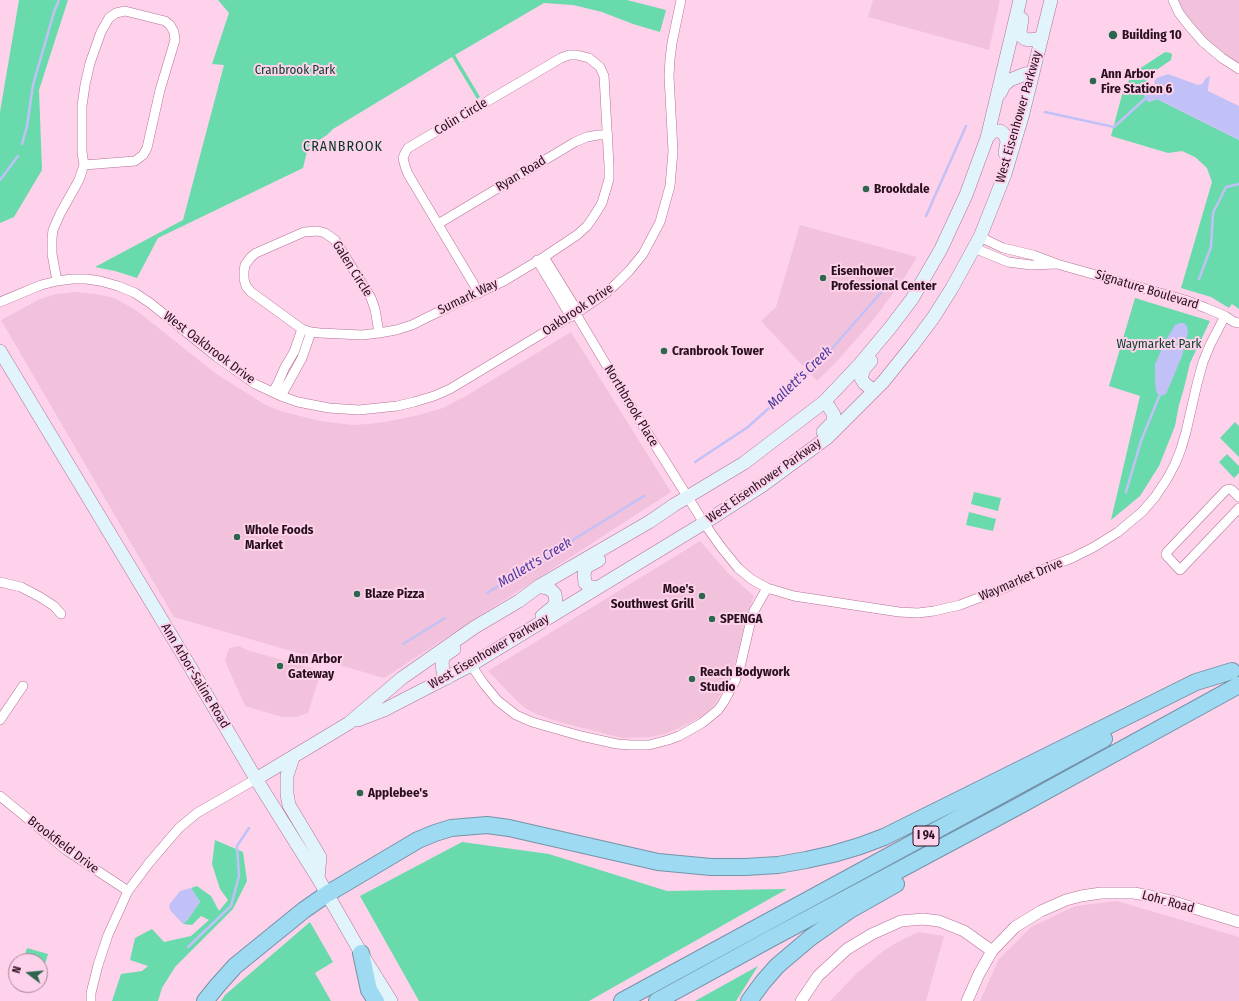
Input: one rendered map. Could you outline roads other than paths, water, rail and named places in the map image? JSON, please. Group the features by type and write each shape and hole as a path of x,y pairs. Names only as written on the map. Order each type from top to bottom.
{"highway":[{"path":"205,1001 235,966 304,910 327,894 418,840 451,828 469,825 486,825 509,828 650,860 704,867 778,865 806,860 833,854 884,837 1196,682 1235,669"},
{"name":"I 94","path":"622,1001 1235,669"},
{"name":"I 94","path":"658,1001 1239,685"},
{"path":"749,1001 777,966 799,946 824,927 850,910 975,839 1017,807"},
{"path":"361,953 369,990 376,1001"}],"main road":[{"name":"West Eisenhower Parkway","path":"256,779 349,723 402,678 475,627 744,463 824,402 859,365 890,328 912,299 941,249 966,195 987,138 1020,0"},
{"path":"1026,0 1020,31 1021,36 1029,40 1037,39 1043,31 1043,0"},
{"name":"West Eisenhower Parkway","path":"349,723 384,710 471,665 764,485 828,437 883,382 912,346 952,288 979,237 1004,174 1022,117 1051,0"},
{"path":"998,96 1004,85 1010,80 1032,73"},
{"path":"979,237 983,211 999,170 1007,142 1006,137 1000,131 992,132 987,138"},
{"path":"874,391 864,383 861,378 862,373 904,320 912,299"},
{"name":"Ann Arbor-Saline Road","path":"0,351 256,779 318,878 361,953 391,1001"},
{"path":"764,485 773,472 827,429 833,422 834,415 824,402"},
{"path":"597,588 588,586 585,583 584,574 586,567 639,534 649,522"},
{"path":"489,653 494,645 547,613 556,602 555,594 540,586"},
{"path":"447,678 443,672 442,665 444,656 513,611 519,601"},
{"path":"293,757 287,776 287,794 289,805 320,857 318,878"}],"street":[{"name":"Oakbrook Drive","path":"467,379 575,314 606,293 629,271 643,254 654,236 665,208 670,186 673,151 669,76 670,59 681,0"},
{"path":"1173,0 1179,13 1203,42 1222,58 1239,69"},
{"path":"57,281 52,254 53,230 79,180 84,165 81,124 85,85 90,63 103,28 109,18 116,13 125,11 164,21 170,25 174,32 175,40 160,90 147,148 144,155 135,161 84,165"},
{"name":"Colin Circle","path":"479,292 406,170 404,158 408,148 561,58 569,55 589,58 600,67 604,76 608,135"},
{"name":"Ryan Road","path":"438,224 575,142 587,137 608,135"},
{"name":"Sumark Way","path":"311,332 355,335 379,333 405,328 504,281 577,235 587,226 602,203 609,179 608,135"},
{"name":"Galen Circle","path":"311,332 302,329 251,292 246,286 244,271 245,266 251,257 256,253 304,232 318,231 325,233 335,240 371,298 376,309 379,333"},
{"name":"Signature Boulevard","path":"979,237 1008,262 1031,265 1057,264 1185,300 1236,322 1239,332"},
{"name":"Northbrook Place","path":"541,258 704,523"},
{"name":"West Oakbrook Drive","path":"0,302 41,285 57,281 72,279 93,280 118,286 135,293 155,307 237,372 255,384 298,402 329,408 359,410 378,409 414,402 434,396 467,379"},
{"name":"Waymarket Drive","path":"704,523 738,568 751,579 767,588 794,596 899,612 918,613 960,605 1007,587 1044,569 1072,558 1118,532 1142,512 1155,497 1168,479 1181,449 1203,362 1225,316"},
{"path":"273,392 294,352 302,329"},
{"path":"282,396 302,358 311,332"},
{"path":"1239,497 1232,490 1226,490 1167,552 1166,555 1180,570 1239,508"},
{"path":"0,582 21,587 40,596 54,606 61,614"},
{"path":"471,665 498,701 516,715 532,722 581,736 617,744 649,745 679,736 702,723 718,710 735,681 754,611 767,588"},
{"path":"0,720 23,686"},
{"path":"91,1001 91,993 98,965 108,935 128,891 149,863 179,828 197,813 256,779"},
{"name":"Brookfield Drive","path":"0,796 66,850 128,891"},
{"name":"Lohr Road","path":"968,1001 979,974 992,951 1015,927 1041,911 1066,900 1101,893 1134,893 1150,896 1239,922"},
{"path":"801,1001 818,976 847,950 872,934 901,921 923,919 939,921 964,931 992,951"}],"water":[{"path":"1168,74 1198,85 1202,84 1206,78 1210,76 1208,91 1239,106 1239,140 1157,99 1149,102 1146,100 1145,94 1154,87 1154,81 1157,78"},
{"path":"1184,323 1187,326 1188,333 1182,356 1166,394 1160,396 1156,392 1155,364 1167,338 1175,325"},
{"path":"191,888 200,902 183,924 170,910 169,905 180,891"}],"waterway":[{"path":"22,144 27,126 33,85 54,12 59,0"},
{"name":"Mallett's Creek","path":"1045,112 1114,127 1147,97"},
{"name":"Mallett's Creek","path":"926,216 966,126"},
{"path":"0,180 18,156"},
{"path":"1199,279 1211,247 1213,213 1226,187 1239,184"},
{"name":"Mallett's Creek","path":"695,462 748,427 821,361 892,280"},
{"path":"1126,492 1141,441 1161,392"},
{"name":"Mallett's Creek","path":"487,593 644,496"},
{"name":"Mallett's Creek","path":"403,644 445,618"},
{"name":"Mallett's Creek","path":"188,947 231,906 239,876 237,846 249,828"}],"place":[{"name":"Building 10","path":"1113,35"},
{"name":"Ann Arbor Fire Station 6","path":"1093,81"},
{"name":"Brookdale","path":"866,189"},
{"name":"Eisenhower Professional Center","path":"823,278"},
{"name":"Cranbrook Tower","path":"664,351"},
{"name":"Whole Foods Market","path":"237,537"},
{"name":"Blaze Pizza","path":"357,594"},
{"name":"Moe's Southwest Grill","path":"702,596"},
{"name":"SPENGA","path":"712,619"},
{"name":"Ann Arbor Gateway","path":"280,666"},
{"name":"Reach Bodywork Studio","path":"692,679"},
{"name":"Applebee's","path":"360,793"}],"district":[{"name":"CRANBROOK","path":"343,147"}],"park label":[{"name":"Cranbrook Park","path":"295,70"},
{"name":"Waymarket Park","path":"1159,344"}]}
